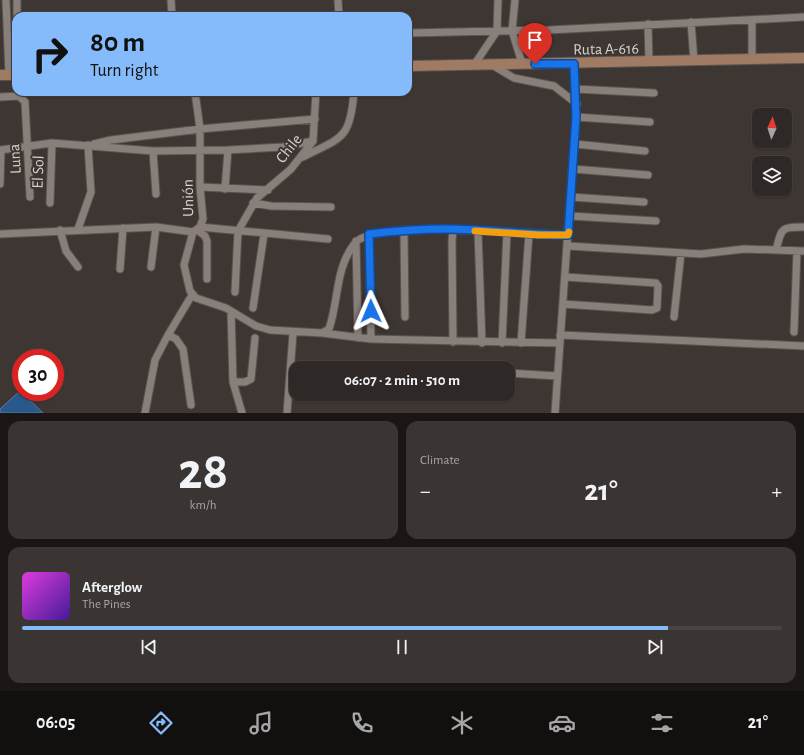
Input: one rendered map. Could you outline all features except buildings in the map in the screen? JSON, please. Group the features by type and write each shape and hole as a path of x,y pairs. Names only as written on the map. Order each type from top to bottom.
{"main road":[{"name":"Ruta A-616","path":"412,66 574,64 804,58"}],"street":[{"path":"6,0 8,75"},
{"path":"17,0 17,12"},
{"path":"171,0 172,12"},
{"path":"338,0 340,12"},
{"path":"474,65 497,31 498,0"},
{"path":"515,0 512,31 522,64"},
{"path":"412,33 512,31 804,17"},
{"path":"752,20 752,59"},
{"path":"691,22 694,61"},
{"path":"648,24 649,62"},
{"path":"555,413 577,104 574,64"},
{"path":"492,65 514,78 554,86 577,104"},
{"path":"576,89 654,93"},
{"name":"Luna","path":"0,97 19,96 23,98 26,109 30,196"},
{"name":"Unión","path":"192,295 184,265 197,230 203,219 200,187 200,129 196,96"},
{"name":"Chile","path":"255,201 277,183 301,158 313,140 316,96"},
{"path":"301,158 341,138 346,131 353,96"},
{"path":"576,117 650,122"},
{"path":"88,146 111,140 200,129 315,119"},
{"path":"0,184 1,150 28,146 52,143 154,151 228,150 283,147 313,140"},
{"name":"El Sol","path":"50,203 52,143"},
{"path":"574,144 645,151"},
{"path":"78,229 90,192 88,146"},
{"path":"225,188 228,150"},
{"path":"154,151 156,194"},
{"path":"573,169 648,175"},
{"path":"200,187 268,190"},
{"path":"571,197 644,202"},
{"path":"235,292 238,231 255,201 270,206 331,207"},
{"path":"570,216 656,221"},
{"path":"151,267 156,227"},
{"path":"0,234 78,229 156,227 238,231 328,239"},
{"path":"776,250 783,229 787,227 804,227"},
{"path":"120,269 123,228"},
{"path":"322,333 329,329 332,320 338,280 346,255 356,241 369,234 404,230 453,229 568,235"},
{"path":"453,229 453,342"},
{"path":"60,230 66,251 78,267"},
{"path":"197,230 205,236 207,241 207,279"},
{"path":"404,230 404,317"},
{"path":"478,231 482,343"},
{"path":"502,343 507,232"},
{"path":"253,308 264,234"},
{"path":"369,234 371,339"},
{"path":"521,343 529,234"},
{"path":"356,241 358,338"},
{"path":"568,246 701,254 744,249 800,251 794,332"},
{"path":"674,317 681,253"},
{"path":"563,304 652,310 657,308 658,286 656,283 565,277"},
{"path":"145,413 153,367 168,335 192,295 196,298 231,310 256,326 270,330 293,333 322,333 371,339 482,343 560,343"},
{"path":"231,310 233,382 242,413"},
{"path":"287,413 293,333"},
{"path":"168,335 176,339 183,350 191,405"},
{"path":"560,335 804,346"},
{"path":"233,382 245,382 251,379 255,338"},
{"path":"515,373 558,376"}],"water":[{"path":"12,398 12,401 30,401 43,413 0,413 0,409"}],"slow traffic":[{"path":"475,231 538,235 568,235 569,232"}],"route":[{"path":"371,311 369,234 393,231 446,229 538,235 568,235 577,104 574,64 535,64"}]}
